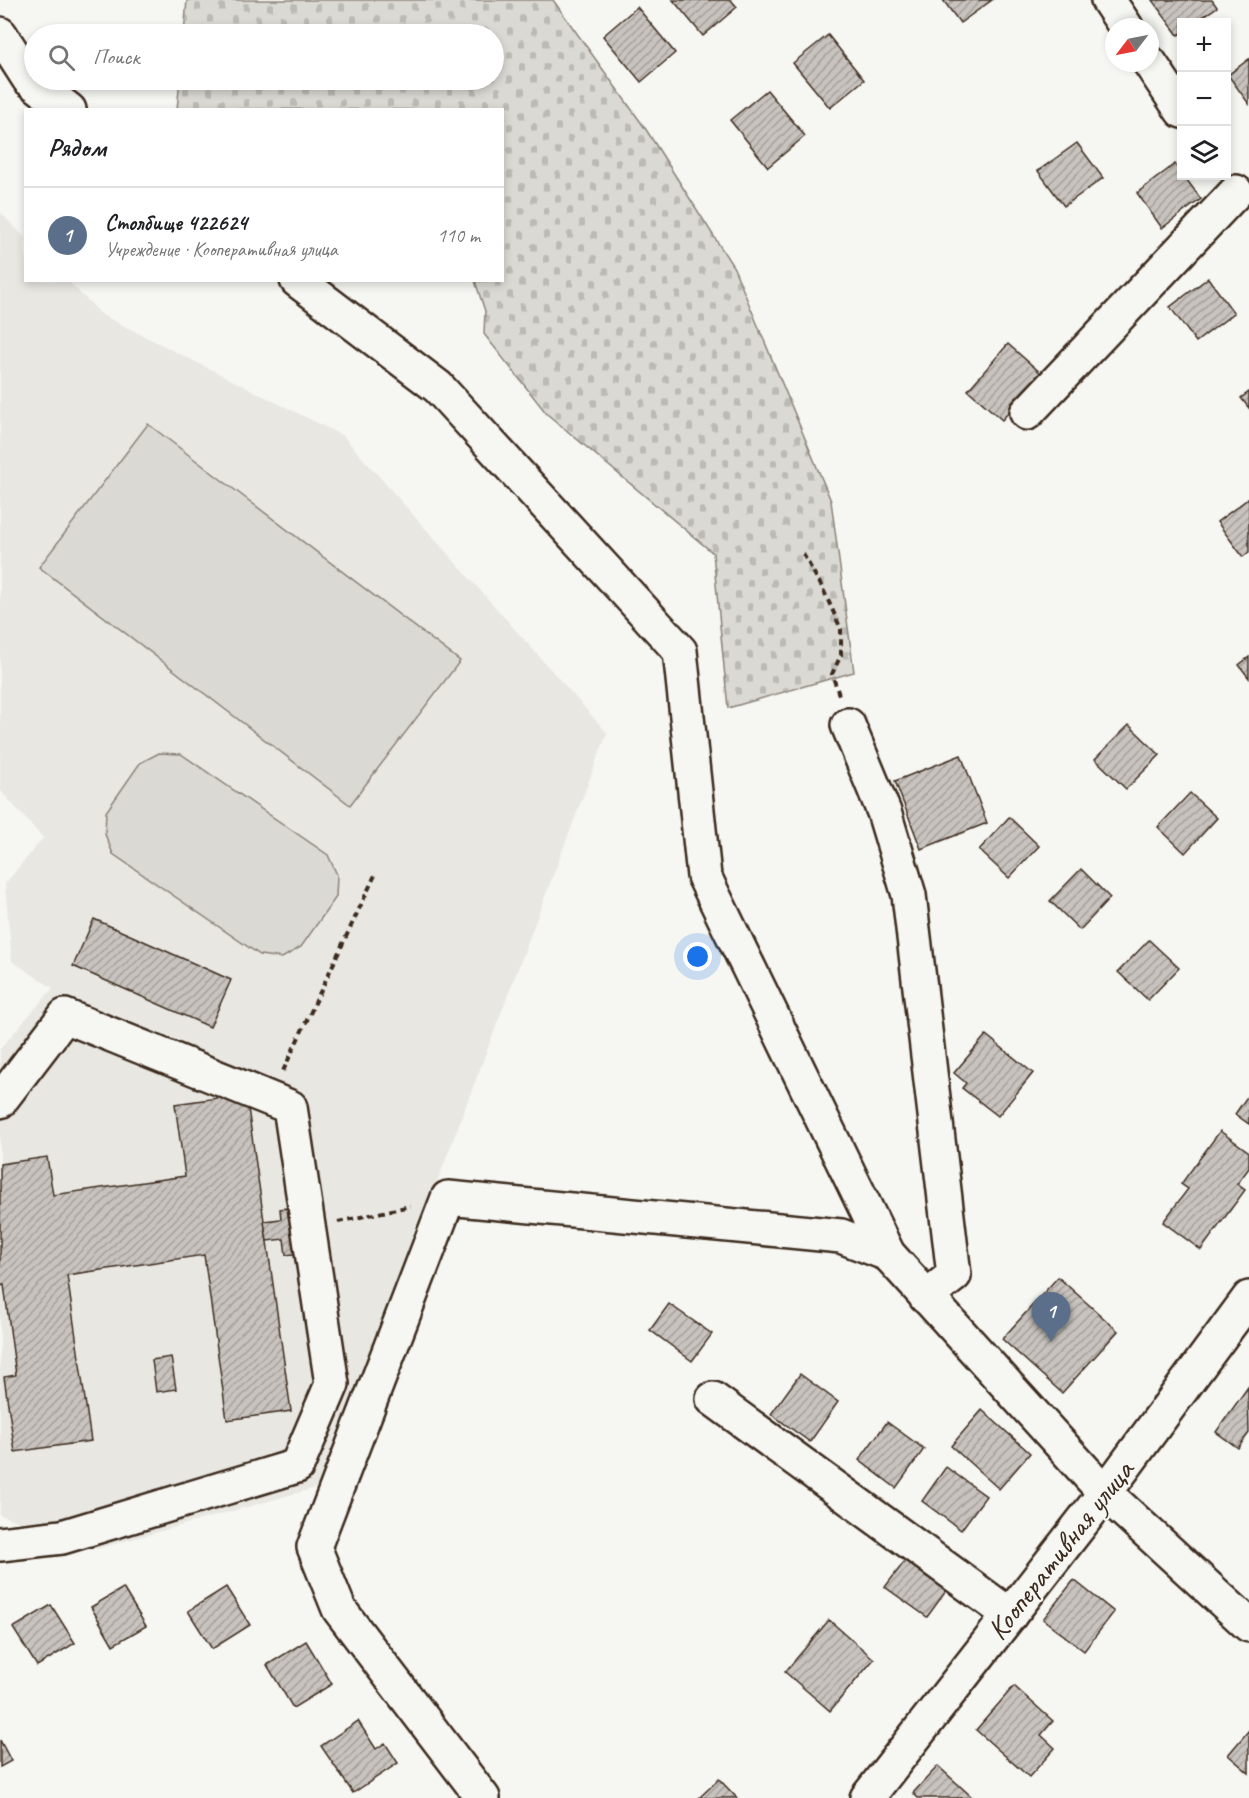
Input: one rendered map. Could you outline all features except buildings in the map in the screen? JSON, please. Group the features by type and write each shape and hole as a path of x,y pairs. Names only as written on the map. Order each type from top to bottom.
{"street":[{"path":"1108,0 1120,18"},
{"path":"0,34 24,72"},
{"path":"1156,72 1177,104"},
{"path":"42,90 66,108"},
{"path":"1027,413 1236,192"},
{"path":"300,282 438,387 680,651 704,876 888,1254 1105,1493 1249,1625"},
{"path":"848,725 884,812 909,895 954,1275 926,1297"},
{"path":"0,1101 64,1016 290,1107 332,1384 297,1466 62,1537 0,1544"},
{"path":"483,1798 339,1609 314,1547 448,1198 841,1236 888,1254"},
{"name":"Кооперативная улица","path":"867,1798 1105,1493 1249,1298"},
{"path":"713,1400 1010,1615"}],"path":[{"path":"802,554 823,589 841,629 841,655 832,674 848,725"},
{"path":"270,1099 376,873"},
{"path":"308,1228 448,1198"}],"shaded area":[{"path":"0,212 24,237 24,282 69,282 102,315 343,436 607,733 322,1486 97,1549 0,1515 0,1049 53,988 12,961 5,884 43,838 0,790"}],"green space":[{"path":"187,0 553,0 645,128 734,268 831,501 854,672 728,708 713,553 547,414 484,334 485,311 475,282 504,282 504,108 177,108 179,90 504,90 504,24 185,24"},
{"path":"148,424 460,661 350,805 39,567"},
{"path":"159,753 181,754 328,855 337,875 336,897 301,947 282,958 260,955 113,854 105,834 106,812 140,763"}],"place":[{"name":"Столбище 422624","path":"1051,1342"}]}
